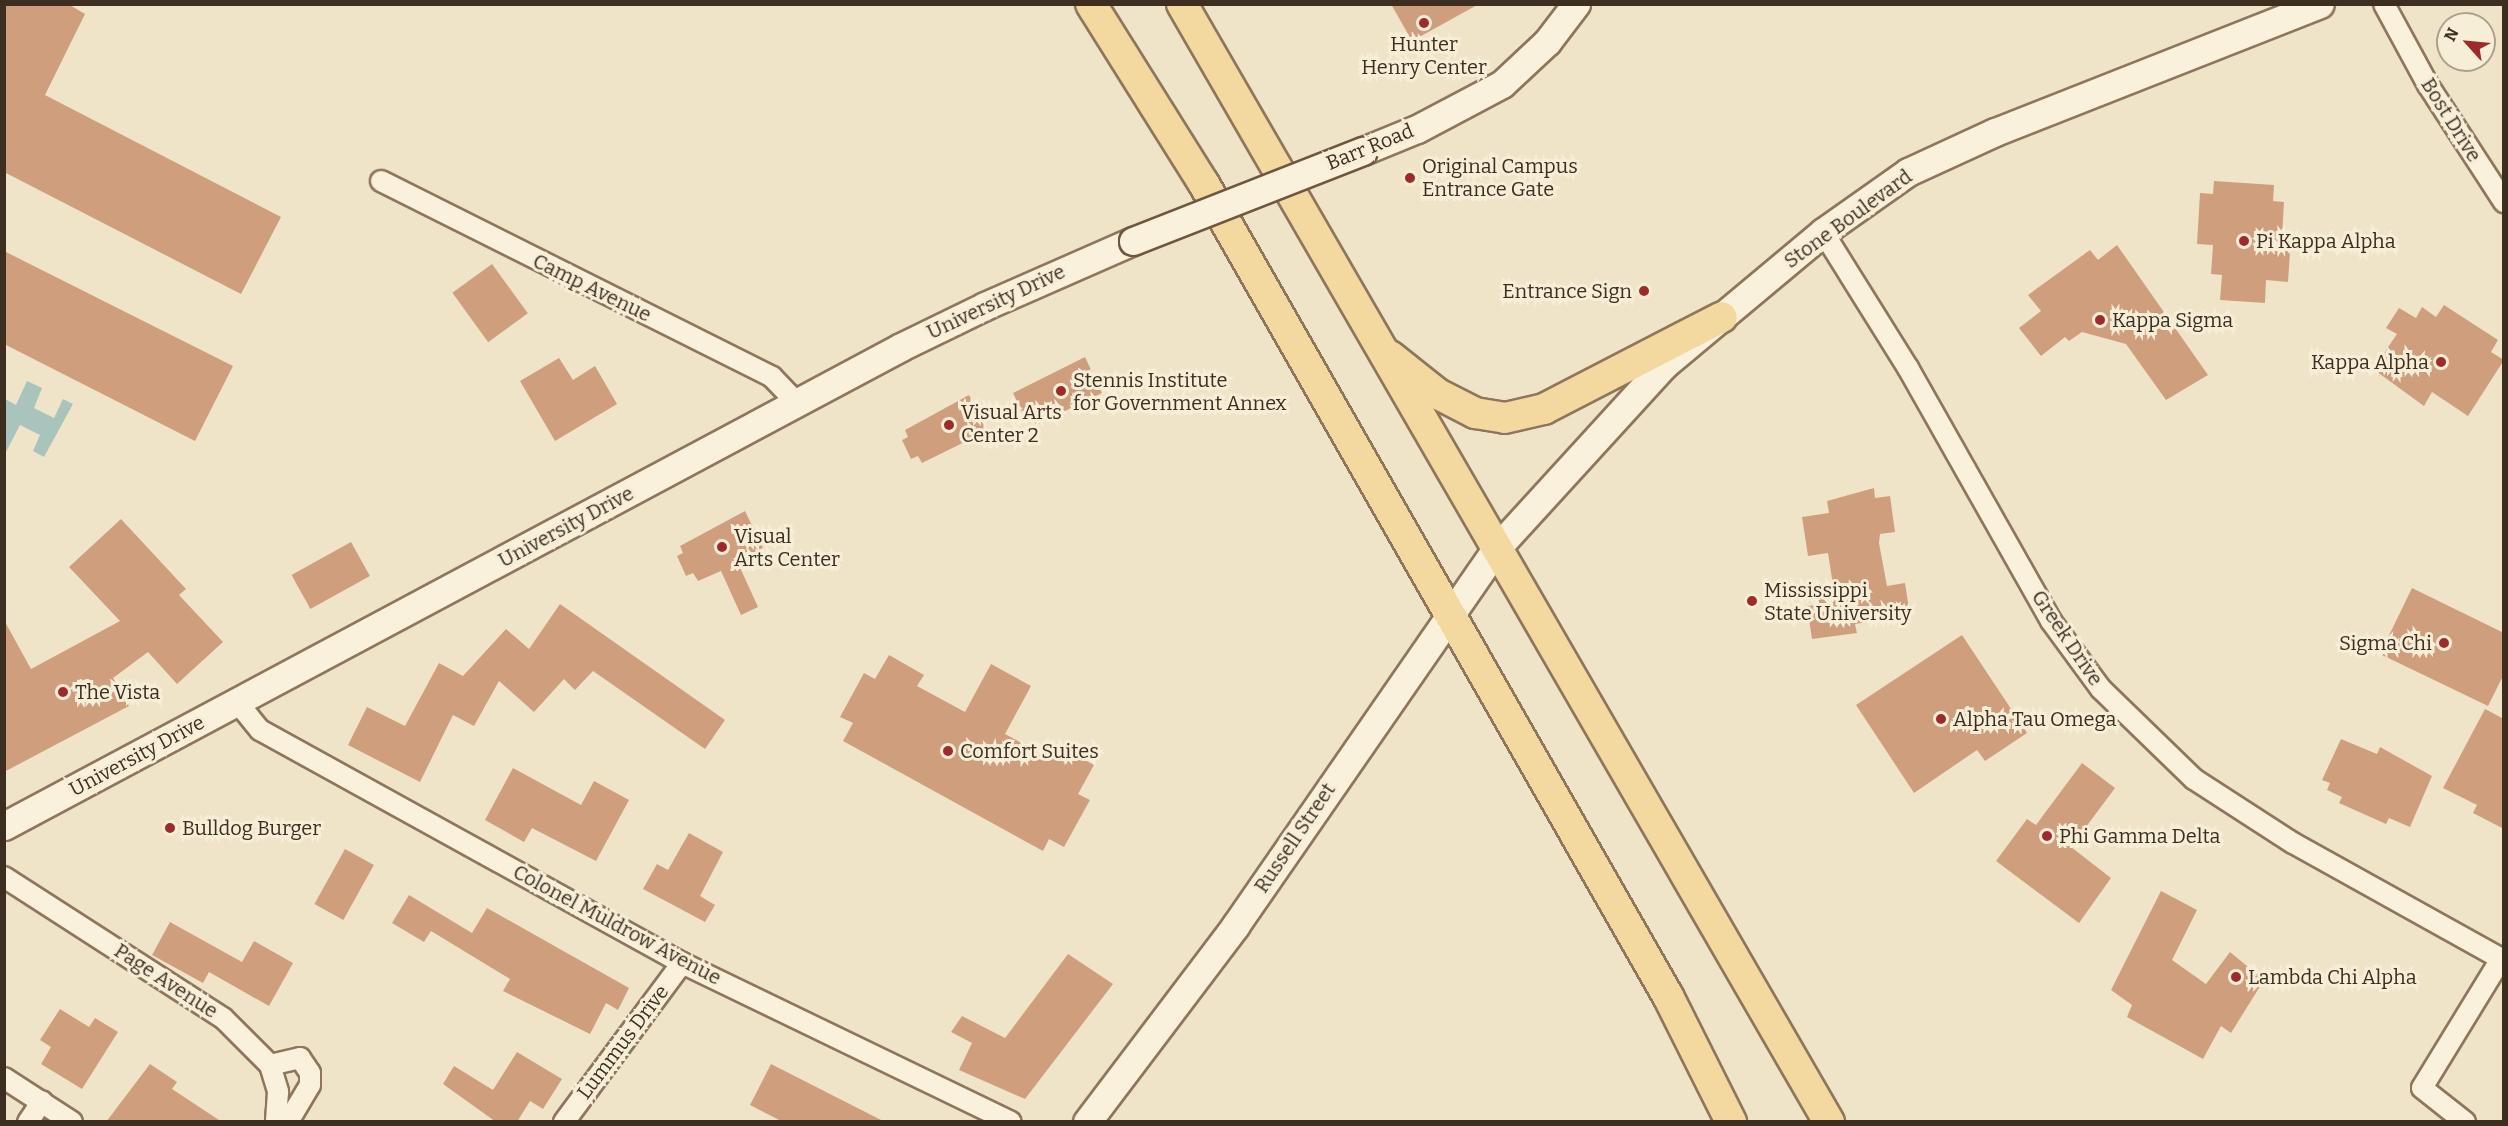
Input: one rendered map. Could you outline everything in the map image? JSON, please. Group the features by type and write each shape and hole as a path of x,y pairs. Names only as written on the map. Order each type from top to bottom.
{"main road":[{"path":"1081,4 1136,77"},
{"path":"1091,4 1204,184 1668,996 1731,1122"},
{"path":"1182,4 1376,344 1829,1122"},
{"path":"1376,344 1438,394 1475,413 1505,418 1544,409 1722,317"}],"street":[{"name":"Barr Road","path":"1133,242 1363,151 1487,94 1529,61 1576,4"},
{"name":"Bost Drive","path":"2384,4 2428,85 2504,202"},
{"name":"Stone Boulevard","path":"1496,549 1614,416 1664,365 1823,232 1908,172 1995,132 2319,5"},
{"name":"Camp Avenue","path":"381,181 772,377 797,403"},
{"name":"Greek Drive","path":"1823,232 1908,368 2051,621 2101,689 2194,779 2293,843 2501,959 2421,1088 2465,1122"},
{"name":"University Drive","path":"4,826 797,403 985,306 1133,242"},
{"name":"Russell Street","path":"1087,1122 1235,926 1451,619 1496,549"},
{"name":"Colonel Muldrow Avenue","path":"238,703 260,730 682,963 1011,1122"},
{"name":"Page Avenue","path":"4,877 223,1018 270,1065 278,1092 276,1122"},
{"name":"Lummus Drive","path":"564,1122 682,963"},
{"path":"270,1065 300,1058 310,1072 310,1085 288,1122"},
{"path":"4,1078 72,1122"},
{"path":"28,1122 42,1101"}],"water":[{"path":"27,381 42,388 34,408 54,418 63,399 73,404 44,457 33,451 40,435 20,425 5,454 5,399 16,405"}],"building":[{"path":"4,4 68,4 85,14 45,95 281,217 241,294 4,172"},
{"name":"Hunter Henry Center","path":"1391,4 1479,4 1412,41"},
{"name":"Pi Kappa Alpha","path":"2214,181 2274,185 2273,201 2284,202 2282,238 2291,238 2288,282 2266,280 2265,303 2220,300 2222,275 2211,274 2213,245 2197,244 2200,193 2213,194"},
{"name":"Kappa Sigma","path":"2117,245 2208,375 2166,400 2126,344 2082,332 2069,341 2065,337 2041,356 2019,328 2041,311 2028,295 2090,250 2098,260"},
{"path":"4,251 233,366 195,441 4,344"},
{"path":"492,264 528,313 488,342 452,293"},
{"name":"Kappa Alpha","path":"2444,305 2498,340 2491,352 2504,360 2468,416 2432,392 2424,406 2373,369 2397,334 2386,328 2399,308 2416,318 2422,307 2436,317"},
{"name":"Stennis Institute for Government Annex","path":"1085,357 1102,393 1036,425 1032,417 1026,420 1013,393"},
{"path":"559,358 573,380 595,366 617,404 555,441 520,381"},
{"name":"Visual Arts Center 2","path":"969,395 987,431 922,463 918,456 911,459 902,440 908,437 905,430"},
{"path":"1874,488 1875,498 1890,496 1895,532 1880,534 1879,543 1887,586 1905,583 1910,615 1855,624 1857,633 1812,639 1807,606 1818,605 1816,595 1834,592 1828,553 1808,556 1802,517 1829,513 1827,501"},
{"name":"Visual Arts Center","path":"745,511 763,548 737,561 758,607 741,615 721,571 698,581 693,573 686,576 677,556 683,553 680,546"},
{"path":"121,519 186,589 179,595 223,642 177,684 148,652 113,678 129,706 4,772 4,620 31,669 120,621 69,567"},
{"path":"351,542 370,576 310,609 292,575"},
{"name":"Sigma Chi","path":"2412,588 2504,633 2504,674 2488,706 2380,654"},
{"path":"560,604 725,720 705,749 593,671 575,690 564,679 534,712 499,681 474,726 453,715 420,782 348,745 367,707 405,726 439,663 463,676 506,629 529,649"},
{"name":"Alpha Tau Omega","path":"1962,635 2027,733 1985,761 1977,750 1914,793 1856,705"},
{"name":"Comfort Suites","path":"889,655 924,675 917,686 965,712 991,664 1031,686 1005,734 1049,758 1056,744 1094,765 1078,794 1090,800 1064,847 1049,839 1043,851 843,741 853,723 840,717 864,673 875,679"},
{"path":"2485,709 2504,719 2504,829 2473,813 2477,805 2443,788"},
{"path":"2341,739 2377,754 2380,747 2432,776 2410,827 2389,818 2386,824 2339,803 2342,797 2327,790 2330,783 2322,780"},
{"name":"Phi Gamma Delta","path":"2082,763 2115,788 2071,847 2111,878 2079,923 1996,861 2027,819 2036,825"},
{"path":"513,768 581,805 594,781 629,800 596,861 532,828 524,842 485,820"},
{"path":"689,833 723,852 700,896 715,905 705,922 643,889 657,864 668,870"},
{"path":"345,849 374,865 343,920 314,904"},
{"name":"Lambda Chi Alpha","path":"2161,891 2197,910 2172,960 2206,984 2230,952 2264,980 2231,1033 2221,1026 2203,1059 2127,1017 2132,1005 2111,990"},
{"path":"409,895 472,933 487,908 629,988 618,1010 606,1003 590,1034 503,991 510,979 431,931 424,942 392,923"},
{"path":"170,922 242,962 254,941 293,963 269,1006 209,972 203,983 152,955"},
{"path":"1068,954 1113,984 1025,1099 959,1070 972,1043 951,1032 962,1016 1005,1038"},
{"path":"60,1009 89,1027 95,1018 118,1032 82,1089 41,1064 51,1047 40,1040"},
{"path":"517,1052 562,1079 543,1109 530,1101 517,1122 496,1122 443,1084 454,1066 493,1090"},
{"path":"150,1064 177,1082 172,1089 222,1122 106,1122"},
{"path":"771,1064 885,1122 783,1122 750,1105"}],"place":[{"name":"Hunter Henry Center","path":"1424,23"},
{"name":"Original Campus Entrance Gate","path":"1410,178"},
{"name":"Pi Kappa Alpha","path":"2244,241"},
{"name":"Entrance Sign","path":"1644,291"},
{"name":"Kappa Sigma","path":"2100,320"},
{"name":"Kappa Alpha","path":"2441,362"},
{"name":"Stennis Institute for Government Annex","path":"1061,391"},
{"name":"Visual Arts Center 2","path":"949,425"},
{"name":"Visual Arts Center","path":"722,547"},
{"name":"Mississippi State University","path":"1752,601"},
{"name":"Sigma Chi","path":"2444,643"},
{"name":"The Vista","path":"63,692"},
{"name":"Alpha Tau Omega","path":"1941,719"},
{"name":"Comfort Suites","path":"948,751"},
{"name":"Bulldog Burger","path":"170,828"},
{"name":"Phi Gamma Delta","path":"2047,836"},
{"name":"Lambda Chi Alpha","path":"2236,977"}]}
